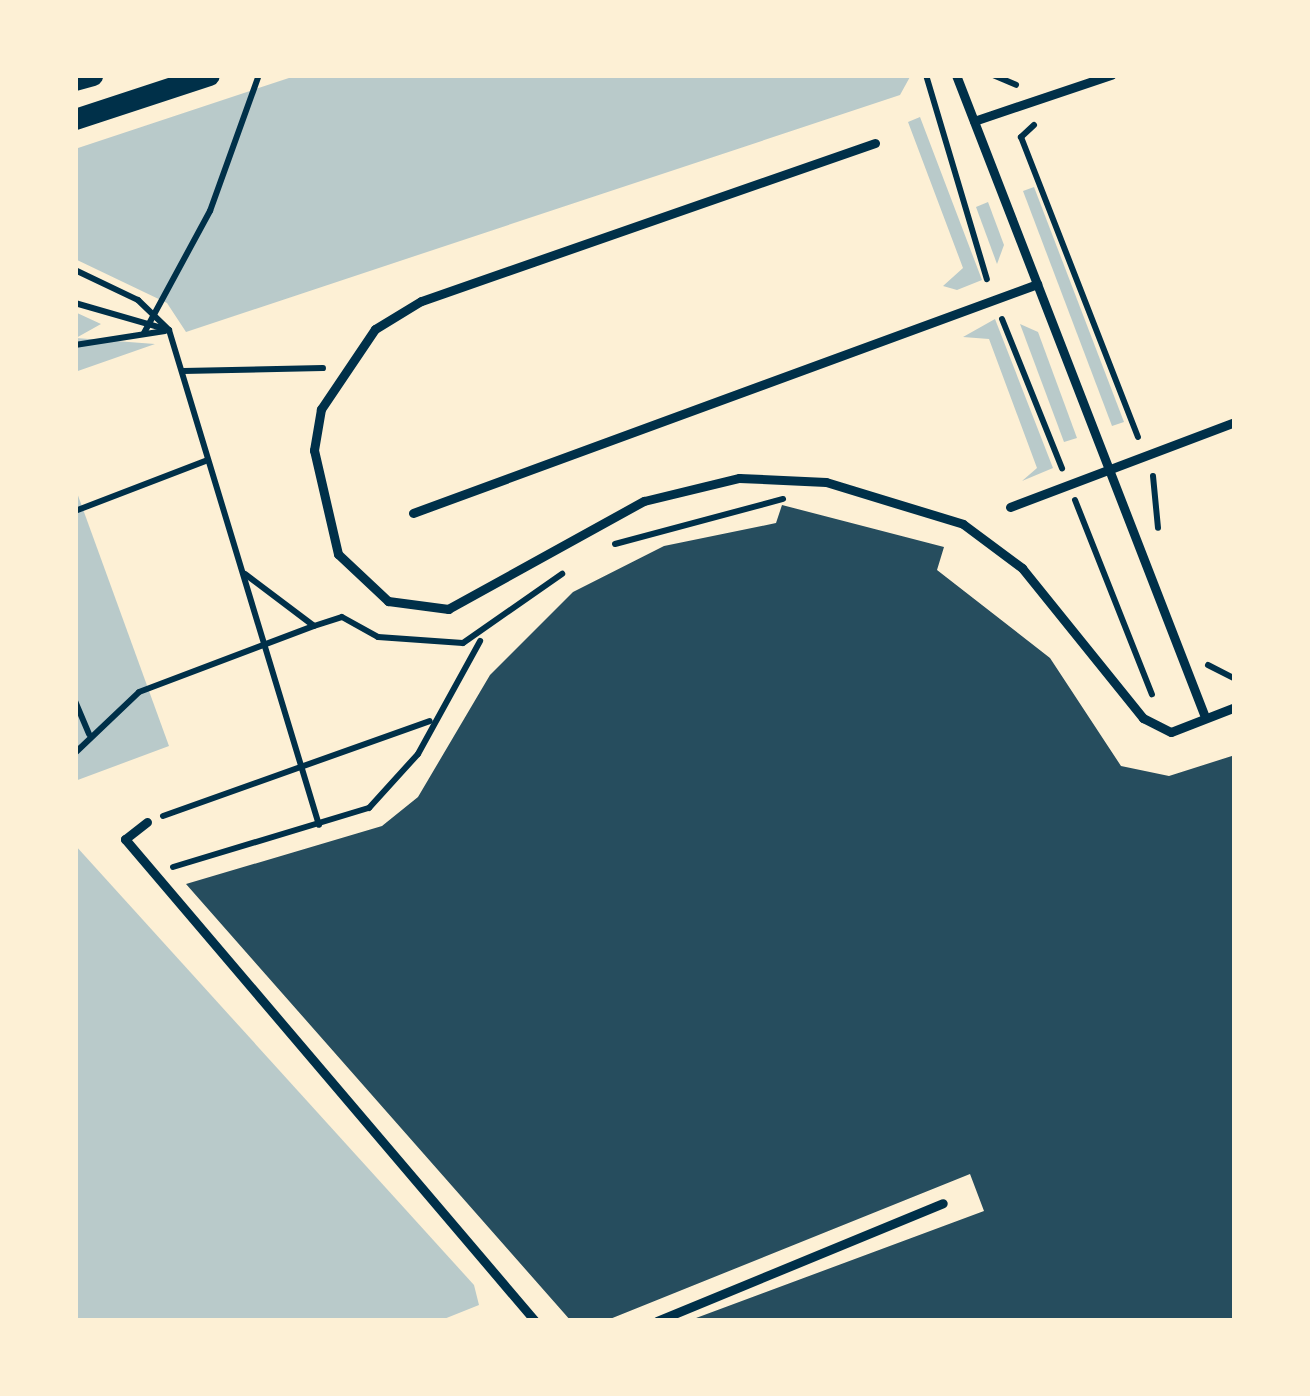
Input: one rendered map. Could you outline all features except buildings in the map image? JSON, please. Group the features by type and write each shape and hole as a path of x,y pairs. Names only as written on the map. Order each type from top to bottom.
{"street":[{"path":"75,80 92,75"},
{"path":"75,119 209,75"}],"lane":[{"path":"956,75 1205,717"},
{"path":"974,121 1111,75"},
{"path":"875,143 421,301 375,329 321,409 319,483 338,554 388,602 469,602 561,538 699,486 826,482 963,524 1022,568 1143,718 1171,732 1235,707"},
{"path":"412,513 1037,284"},
{"path":"1010,507 1235,422"},
{"path":"147,822 125,838 536,1321"},
{"path":"657,1321 943,1203"}],"path":[{"path":"926,75 987,279"},
{"path":"993,75 1024,103 1034,126 1021,137 1138,437"},
{"path":"75,345 146,328 157,313 259,78"},
{"path":"75,270 157,313 169,330 319,825"},
{"path":"75,303 146,328 169,330"},
{"path":"1000,315 1062,469"},
{"path":"183,370 343,370"},
{"path":"75,512 208,460"},
{"path":"1153,476 1148,500 1163,542"},
{"path":"1073,497 1155,701"},
{"path":"75,753 89,734 139,692 314,626 242,571"},
{"path":"154,873 319,825 388,793 482,638"},
{"path":"1201,647 1209,668 1235,680"},
{"path":"75,701 89,734"},
{"path":"147,822 430,721"}],"shaded area":[{"path":"298,75 911,75 900,95 186,332 167,303 75,259 75,149"},
{"path":"920,117 982,280 957,290 943,286 963,268 908,122"},
{"path":"1034,187 1124,422 1112,426 1023,191"},
{"path":"988,202 1004,245 997,264 976,207"},
{"path":"75,312 101,324 76,338 155,344 75,372"},
{"path":"995,319 1053,468 1022,481 1037,468 989,339 963,337"},
{"path":"1020,324 1038,332 1077,438 1064,442"},
{"path":"75,491 169,746 75,781"},
{"path":"75,845 474,1285 479,1305 439,1321 75,1321"}]}
